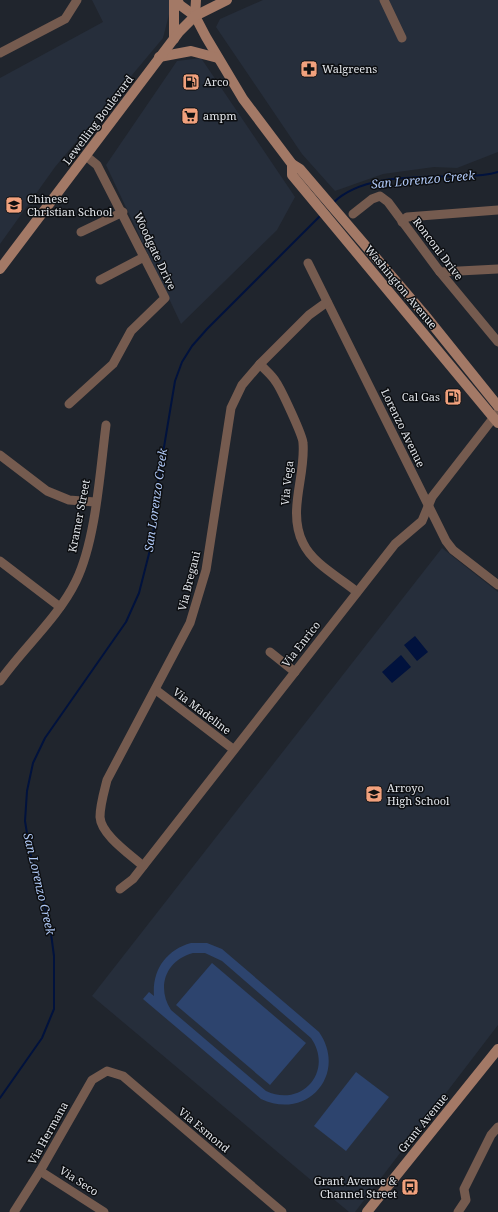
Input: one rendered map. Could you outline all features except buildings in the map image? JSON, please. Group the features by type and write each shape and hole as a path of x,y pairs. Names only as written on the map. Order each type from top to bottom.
{"main road":[{"path":"174,0 174,39"},
{"name":"Washington Avenue","path":"178,0 180,5 195,16 243,99 292,164 292,175 339,215 424,314 498,406"},
{"path":"195,16 196,0"},
{"name":"Lewelling Boulevard","path":"0,269 174,39 195,16 227,0"},
{"path":"159,57 191,51 218,58"},
{"name":"Washington Avenue","path":"318,198 330,221 496,417"},
{"name":"Grant Avenue","path":"367,1212 498,1049"}],"street":[{"path":"0,53 65,19 77,0"},
{"path":"384,0 402,38"},
{"name":"Woodgate Drive","path":"69,404 113,364 131,331 165,298 123,212 97,166 86,156"},
{"name":"Ronconi Drive","path":"353,214 372,199 380,196 395,209 402,222 440,272 498,342"},
{"path":"402,222 407,217 498,210"},
{"path":"81,232 123,212"},
{"path":"100,280 144,257"},
{"name":"Lorenzo Avenue","path":"308,263 446,541 453,550 498,585"},
{"path":"440,272 498,269"},
{"name":"Via Bregani","path":"143,866 109,836 100,819 102,799 107,780 156,690 190,623 206,570 231,408 242,386 260,364 309,315 327,302"},
{"name":"Via Vega","path":"260,364 277,382 304,442 300,491 296,507 297,526 303,543 314,558 357,592"},
{"name":"Via Enrico","path":"120,889 133,879 233,749 395,544 422,521 429,508 432,497 496,417"},
{"name":"Kramer Street","path":"0,681 4,667 60,607 76,581 86,554 106,425"},
{"path":"0,455 47,491 69,500 95,502"},
{"path":"0,561 60,607"},
{"path":"270,652 295,672"},
{"name":"Via Madeline","path":"156,690 233,749"},
{"name":"Via Hermana","path":"14,1212 40,1171 92,1080 107,1071"},
{"name":"Via Esmond","path":"107,1071 123,1076 282,1212"},
{"path":"458,1212 466,1200 464,1189 491,1135 498,1127"},
{"name":"Via Seco","path":"40,1171 104,1212"}],"shaded area":[{"path":"92,0 171,0 172,3 163,38 55,167 0,244 0,78 103,22"},
{"path":"263,0 498,0 498,152 457,168 434,167 383,174 335,191 302,154 216,27 220,19"},
{"path":"201,58 295,197 277,230 181,324 106,165 177,61"},
{"name":"Arroyo High School","path":"442,548 498,592 498,1025 355,1212 349,1212 92,996"},
{"path":"415,636 428,652 417,661 404,645"},
{"path":"401,655 411,667 392,683 382,672"},
{"path":"191,943 207,943 222,949 319,1032 327,1048 329,1063 326,1077 318,1090 307,1099 294,1104 278,1104 261,1099 143,999 149,992 154,996 155,978 162,962 182,946","holes":["193,953 205,953 222,961 311,1038 317,1050 319,1063 316,1074 311,1083 302,1090 291,1095 279,1095 266,1091 171,1010 164,992 164,984 170,968 176,962"]},
{"path":"212,963 306,1043 270,1085 176,1005"},
{"path":"356,1072 389,1097 346,1151 314,1126"}],"waterway":[{"name":"San Lorenzo Creek","path":"333,203 346,193 360,186 376,182 411,178 480,176 498,172"},
{"name":"San Lorenzo Creek","path":"0,1098 42,1038 54,1009 54,956 50,926 30,852 25,821 27,791 33,763 45,738 126,622 139,593 153,538 157,489 175,381 182,362 192,346 207,329 322,214"}],"place":[{"name":"Walgreens","path":"309,69"},
{"name":"Arco","path":"191,82"},
{"name":"ampm","path":"190,116"},
{"name":"Chinese Christian School","path":"14,205"},
{"name":"Cal Gas","path":"453,397"},
{"name":"Arroyo High School","path":"374,794"},
{"name":"Grant Avenue & Channel Street","path":"410,1187"}]}
